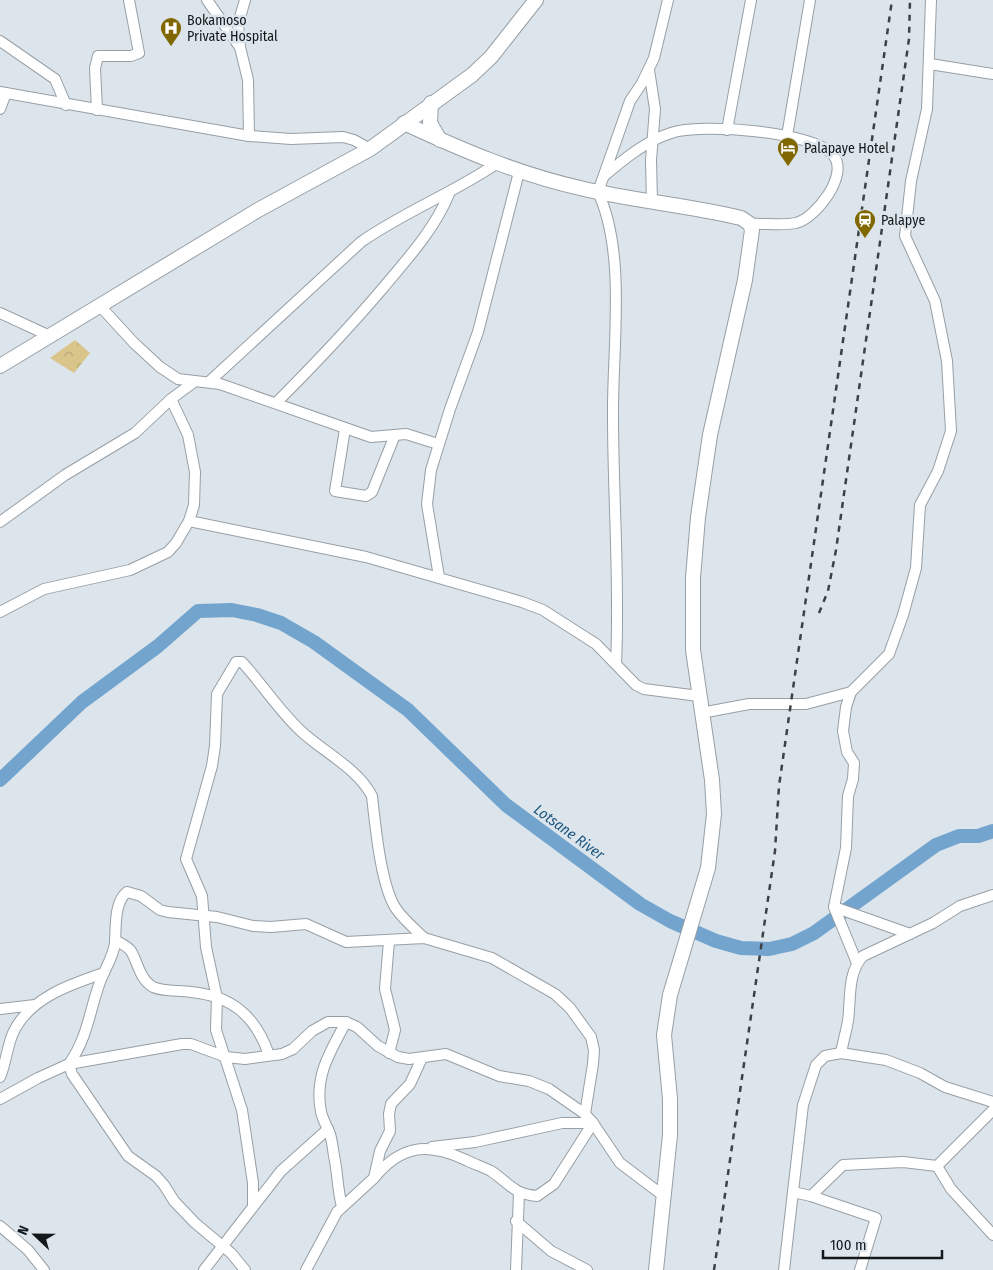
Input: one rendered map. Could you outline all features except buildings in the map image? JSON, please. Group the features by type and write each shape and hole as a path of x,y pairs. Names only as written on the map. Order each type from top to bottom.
{"street":[{"path":"97,110 95,68 98,56 132,56 139,53 130,0"},
{"path":"207,0 240,47"},
{"path":"245,0 238,24 240,47 248,80 249,136"},
{"path":"0,366 258,210 370,149 482,66 536,0"},
{"path":"616,664 618,616 613,502 612,380 615,291 612,234 608,212 598,192 630,101 642,84 654,58 668,0"},
{"path":"727,130 751,0"},
{"path":"787,136 810,0"},
{"path":"857,963 834,907 846,848 848,796 853,779 854,763 847,752 843,731 846,707 851,692 889,654 904,615 916,568 920,505 938,471 951,431 946,361 935,301 905,236 911,180 927,109 931,0"},
{"path":"0,40 55,78 66,106"},
{"path":"930,64 993,74"},
{"path":"649,70 655,109 651,160 652,202"},
{"path":"0,109 3,93 66,106 249,136 291,139 343,137 354,140 370,149"},
{"path":"432,103 430,123 440,140"},
{"path":"404,123 496,164 519,172 598,192 724,214 741,218 750,224 796,223 805,219 828,195 837,181 839,167 834,156 808,141 787,136 727,130 672,132 654,140 604,176"},
{"path":"210,381 361,242 376,232 449,194 496,164"},
{"path":"439,577 427,504 431,470 438,444 478,332 519,172"},
{"path":"276,403 315,364 413,252 436,219 449,194"},
{"path":"656,1270 670,1135 670,1099 664,1034 670,995 708,868 714,814 712,780 698,696 692,635 693,578 698,517 710,435 750,255 750,224"},
{"path":"100,306 120,330 160,367 178,378 194,382 210,381 276,403 345,430 372,437 406,434 438,444"},
{"path":"0,313 50,336"},
{"path":"0,522 65,475 135,433 171,399 194,382"},
{"path":"0,612 36,592 130,570 168,552 176,543 189,521 194,505 195,472 192,450 171,399"},
{"path":"345,430 335,491 366,496 371,495 395,435"},
{"path":"189,521 366,557 522,602 542,610 596,644 636,685 644,689 698,696"},
{"path":"253,1207 253,1183 242,1110 216,1030 216,998 206,947 202,896 186,859 212,766 217,694 236,662 242,662 302,732 360,777 372,796 380,860 391,897 396,908 424,938"},
{"path":"701,713 749,704 806,704 851,692"},
{"path":"69,1064 82,1045 95,996 113,955 119,906 127,892 141,896 160,910 205,916 254,926 271,927 302,923 346,942 424,938 492,958 555,994 570,1008 591,1037 594,1050 584,1114"},
{"path":"841,1053 848,1022 852,980 857,963 878,947 910,934 960,906 993,895"},
{"path":"834,907 910,934"},
{"path":"115,940 131,952 145,981 153,987 194,992 229,1002 251,1018 264,1038 269,1056"},
{"path":"389,941 385,989 395,1030 389,1053"},
{"path":"1,1074 14,1030 35,1005 68,985 104,973"},
{"path":"0,1008 35,1005"},
{"path":"0,1099 38,1078 69,1064 182,1044 191,1044 226,1057 245,1059 269,1056 282,1054 293,1049 312,1032 328,1022 346,1022 357,1026 378,1046 389,1053 409,1059 446,1054 499,1076 541,1084 584,1114 593,1123 620,1163 664,1197"},
{"path":"342,1206 338,1190 336,1162 320,1103 322,1068 346,1022"},
{"path":"784,1270 798,1134 803,1105 816,1065 825,1056 841,1053 886,1060 920,1073 945,1087 993,1102"},
{"path":"374,1178 380,1151 390,1131 389,1114 392,1104 410,1084 422,1058"},
{"path":"69,1064 75,1080 124,1151 156,1176 174,1201 195,1223 223,1246 245,1270"},
{"path":"938,1166 993,1110"},
{"path":"306,1270 342,1206 374,1178 386,1164 402,1153 447,1144 475,1142 562,1123 593,1123"},
{"path":"428,1148 447,1152 490,1171 519,1194 537,1196 546,1192 554,1184 593,1123"},
{"path":"204,1270 281,1171 328,1129"},
{"path":"811,1196 843,1165 903,1162 938,1166"},
{"path":"938,1166 951,1189 993,1235"},
{"path":"793,1192 811,1196 876,1218 860,1270"},
{"path":"516,1270 516,1221 519,1194"},
{"path":"516,1221 551,1251 587,1270"},
{"path":"0,1226 28,1250 44,1270"}],"green space":[{"path":"75,340 90,353 74,373 50,358"}],"waterway":[{"name":"Lotsane River","path":"0,780 82,702 158,646 198,611 232,610 257,615 281,623 314,642 408,710 506,805 640,904 670,921 716,941 741,948 769,949 792,944 814,933 936,845 959,836 978,836 993,831"}],"railway":[{"path":"714,1270 775,851 779,786 892,0"},
{"path":"819,613 828,591 836,550 909,39 910,0"}],"place":[{"name":"Bokamoso Private Hospital","path":"171,47"},
{"name":"Palapaye Hotel","path":"788,167"},
{"name":"Palapye","path":"865,239"}]}
